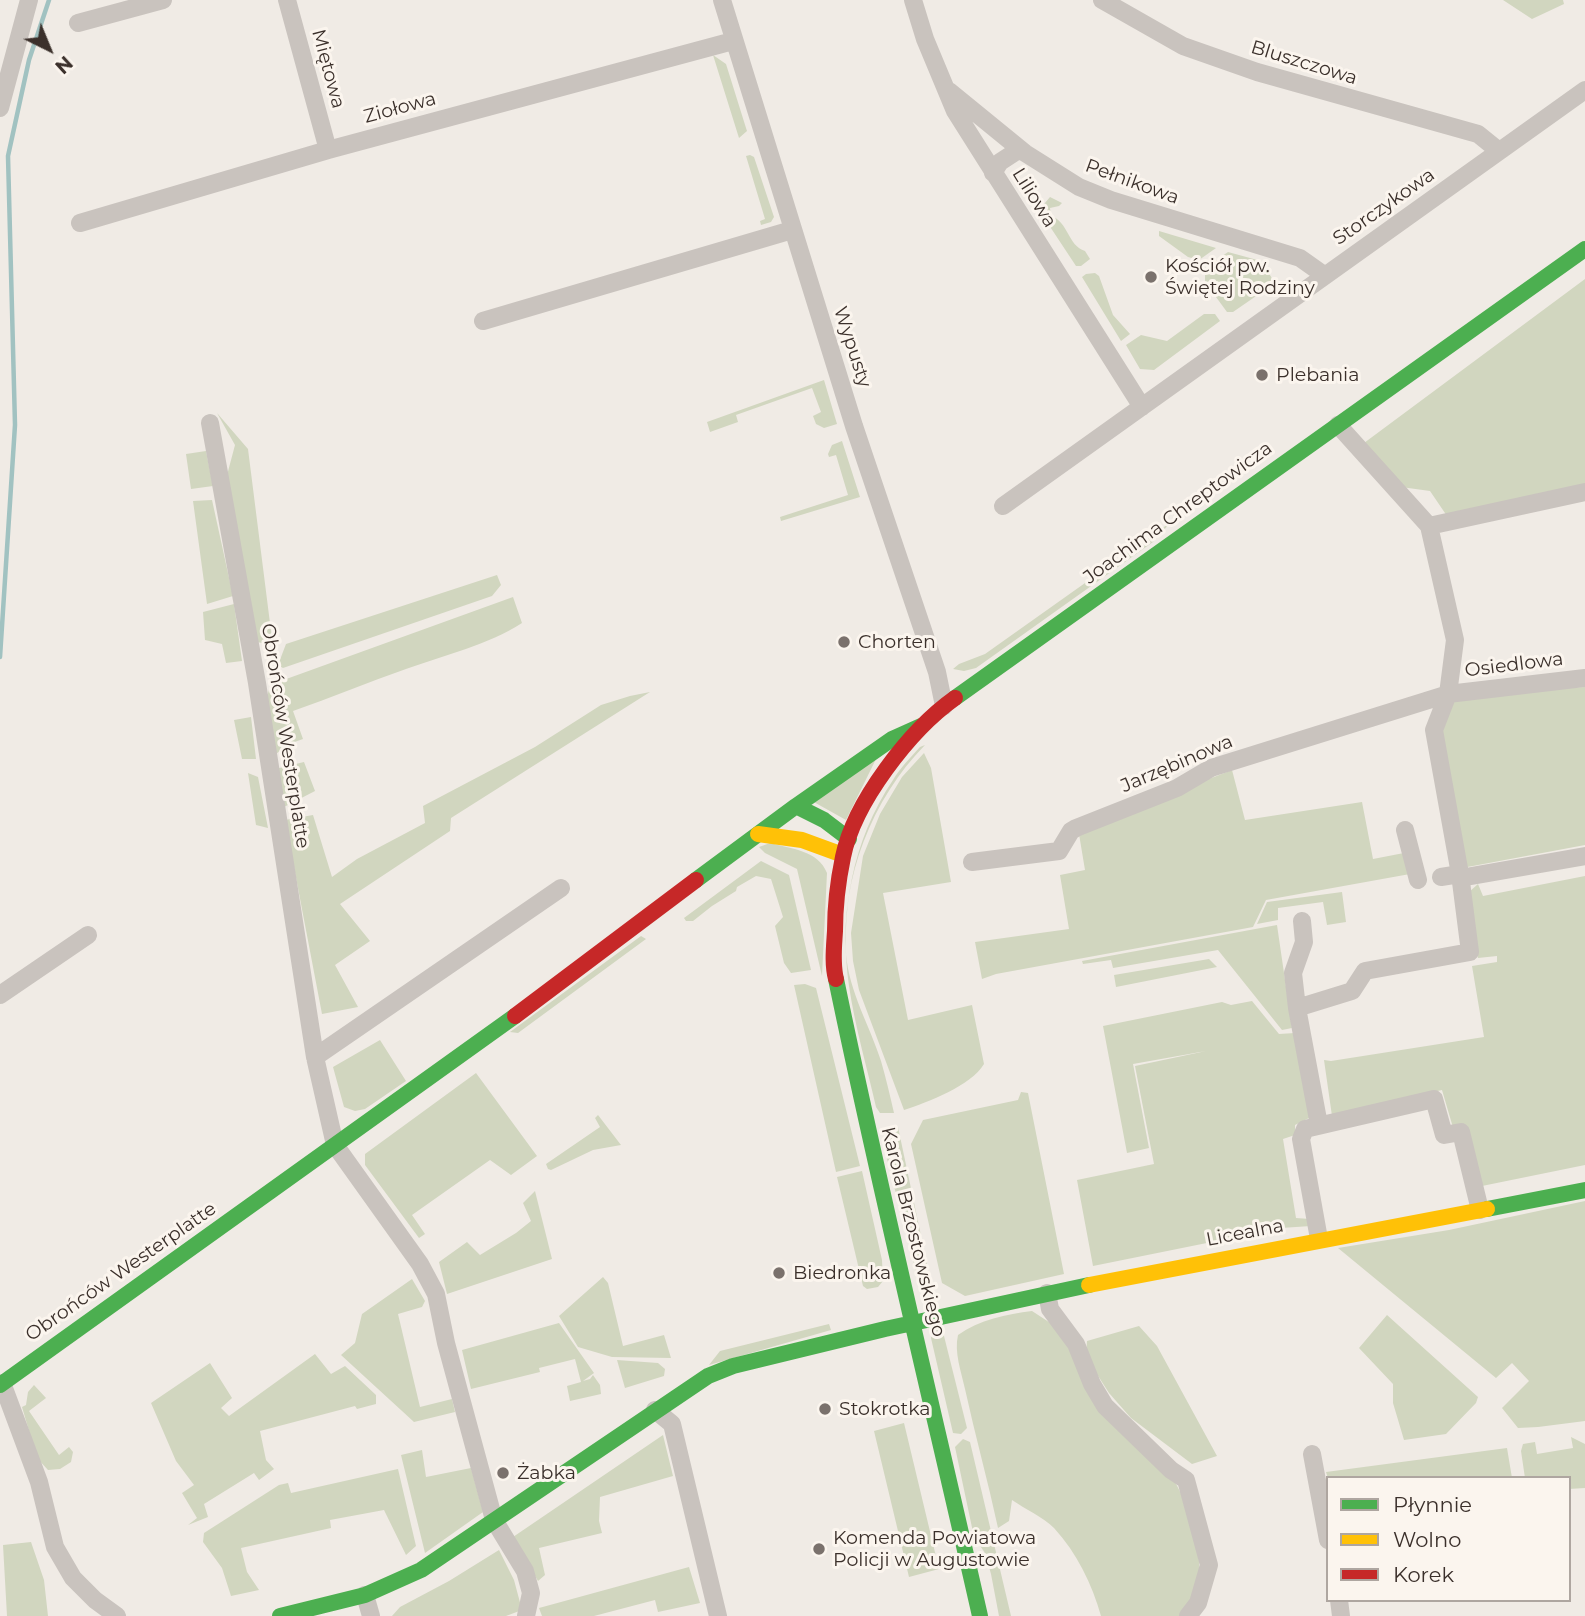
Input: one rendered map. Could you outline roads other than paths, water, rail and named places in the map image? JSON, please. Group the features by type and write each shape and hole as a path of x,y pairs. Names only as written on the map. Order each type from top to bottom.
{"main road":[{"name":"Joachima Chreptowicza","path":"846,847 859,815 885,771 921,726 944,706 1585,249"},
{"name":"Obrońców Westerplatte","path":"1,1384 501,1026 796,806 892,739 921,726"},
{"path":"796,806 825,819 846,847"},
{"path":"758,834 779,834 846,847"},
{"name":"Karola Brzostowskiego","path":"846,847 835,910 834,971 867,1128 980,1616"},
{"name":"Licealna","path":"280,1616 366,1595 421,1570 655,1410 708,1376 733,1366 1047,1293 1585,1189"}],"street":[{"path":"0,108 29,0"},
{"path":"78,23 163,0"},
{"name":"Miętowa","path":"287,0 328,149"},
{"name":"Wypusty","path":"722,0 792,230 937,672 944,706"},
{"name":"Liliowa","path":"913,0 925,39 955,111 1142,407"},
{"name":"Bluszczowa","path":"1102,0 1183,46 1268,75 1478,134 1499,151"},
{"name":"Ziołowa","path":"80,223 328,149 733,41"},
{"name":"Pełnikowa","path":"946,89 1020,149 1079,187 1111,200 1300,258 1324,275"},
{"name":"Storczykowa","path":"1003,506 1585,90"},
{"path":"993,173 1000,162 1020,149"},
{"path":"483,321 792,230"},
{"name":"Obrońców Westerplatte","path":"211,423 257,683 315,1056 335,1145 420,1264 436,1294 446,1343 494,1520 525,1572 531,1592 526,1616"},
{"path":"1297,1008 1352,991 1365,971 1471,959 1460,876 1434,730 1448,694 1455,640 1429,526 1338,425"},
{"path":"1429,526 1585,492"},
{"name":"Osiedlowa","path":"1448,694 1585,678"},
{"name":"Jarzębinowa","path":"972,862 1059,851 1071,831 1076,828 1177,788 1211,768 1448,694"},
{"path":"1405,830 1418,880"},
{"path":"1441,877 1585,856"},
{"path":"315,1056 561,888"},
{"path":"1301,921 1304,943 1293,973 1319,1125"},
{"path":"0,995 88,935"},
{"path":"1319,1240 1301,1139 1304,1129 1434,1099 1444,1135 1461,1132 1480,1210"},
{"path":"1047,1293 1050,1309 1076,1344 1092,1384 1105,1406 1171,1470 1186,1480 1209,1565 1198,1604 1188,1616"},
{"path":"1,1384 39,1482 55,1547 73,1578 95,1600 117,1616"},
{"path":"655,1410 672,1424 718,1616"},
{"path":"1312,1454 1326,1529"},
{"path":"366,1595 371,1616"}],"waterway":[{"path":"0,657 15,425 8,156 29,60 49,0"}],"place":[{"name":"Kościół pw. Świętej Rodziny","path":"1151,277"},
{"name":"Plebania","path":"1262,375"},
{"name":"Chorten","path":"844,642"},
{"name":"Biedronka","path":"779,1273"},
{"name":"Stokrotka","path":"825,1409"},
{"name":"Żabka","path":"503,1473"},
{"name":"Komenda Powiatowa Policji w Augustowie","path":"819,1549"}]}
